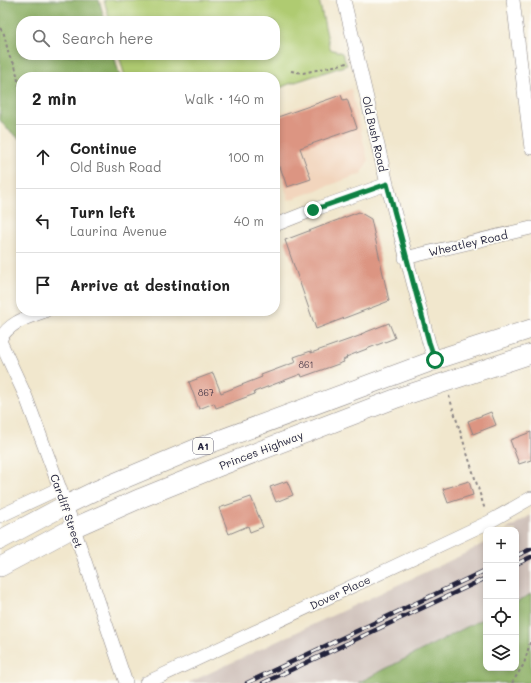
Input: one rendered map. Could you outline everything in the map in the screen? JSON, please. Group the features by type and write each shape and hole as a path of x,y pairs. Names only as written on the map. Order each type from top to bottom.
{"highway":[{"name":"A1","path":"0,540 63,496 95,491 195,449 435,360 531,329"},
{"path":"397,398 424,375 435,360 449,365 458,365 531,341"},
{"name":"Princes Highway","path":"0,566 73,528 141,498 211,470 397,398 531,354"}],"street":[{"name":"Old Bush Road","path":"344,0 405,258 435,360"},
{"path":"513,0 531,148"},
{"path":"280,223 387,184"},
{"name":"Wheatley Road","path":"405,258 531,228"},
{"path":"0,340 4,332 14,323 32,316"},
{"name":"Cardiff Street","path":"0,340 26,397 63,496 126,683"},
{"path":"0,516 63,496"},
{"name":"Dover Place","path":"146,683 489,522 531,498"}],"path":[{"path":"0,28 4,34 9,56 15,65 16,72"},
{"path":"291,71 303,73 348,63"},
{"path":"448,391 489,522"},
{"path":"512,683 524,664 531,639"}],"shaded area":[{"path":"351,89 368,161 361,174 289,200 280,174 280,113"},
{"path":"531,515 531,594 519,600 519,527 511,527"},
{"path":"483,544 483,619 358,683 188,683 464,554"}],"green space":[{"path":"0,0 99,0 104,16 16,16 16,60 115,60 119,72 16,72 16,136 6,128 0,120"},
{"path":"104,0 319,0 330,49 342,53 347,65 280,88 280,72 124,72 120,60 280,60 280,16 109,16"},
{"path":"531,594 531,683 358,683 483,619 483,671 519,671 519,600"}],"building":[{"path":"341,95 343,100 347,99 357,128 300,148 311,179 287,187 280,167 280,116"},
{"path":"359,212 371,219 389,301 316,329 285,240"},
{"path":"389,323 395,338 346,357 347,358 343,360 344,362 302,377 301,374 254,392 255,394 216,408 214,403 199,409 189,382 213,373 221,393 262,377 261,375 296,362 294,357 311,351 311,353 362,335 361,334"},
{"path":"491,412 496,425 473,434 468,421"},
{"path":"531,432 531,460 519,464 510,440"},
{"path":"287,481 293,495 276,502 270,487"},
{"path":"469,481 473,495 448,503 443,489"},
{"path":"251,497 263,527 250,532 248,526 229,534 219,508"}],"railway":[{"path":"519,555 531,549"},
{"path":"518,563 531,557"},
{"path":"247,683 483,571"},
{"path":"263,683 483,579"}],"route":[{"path":"313,210 387,184 405,258 435,360"}]}
